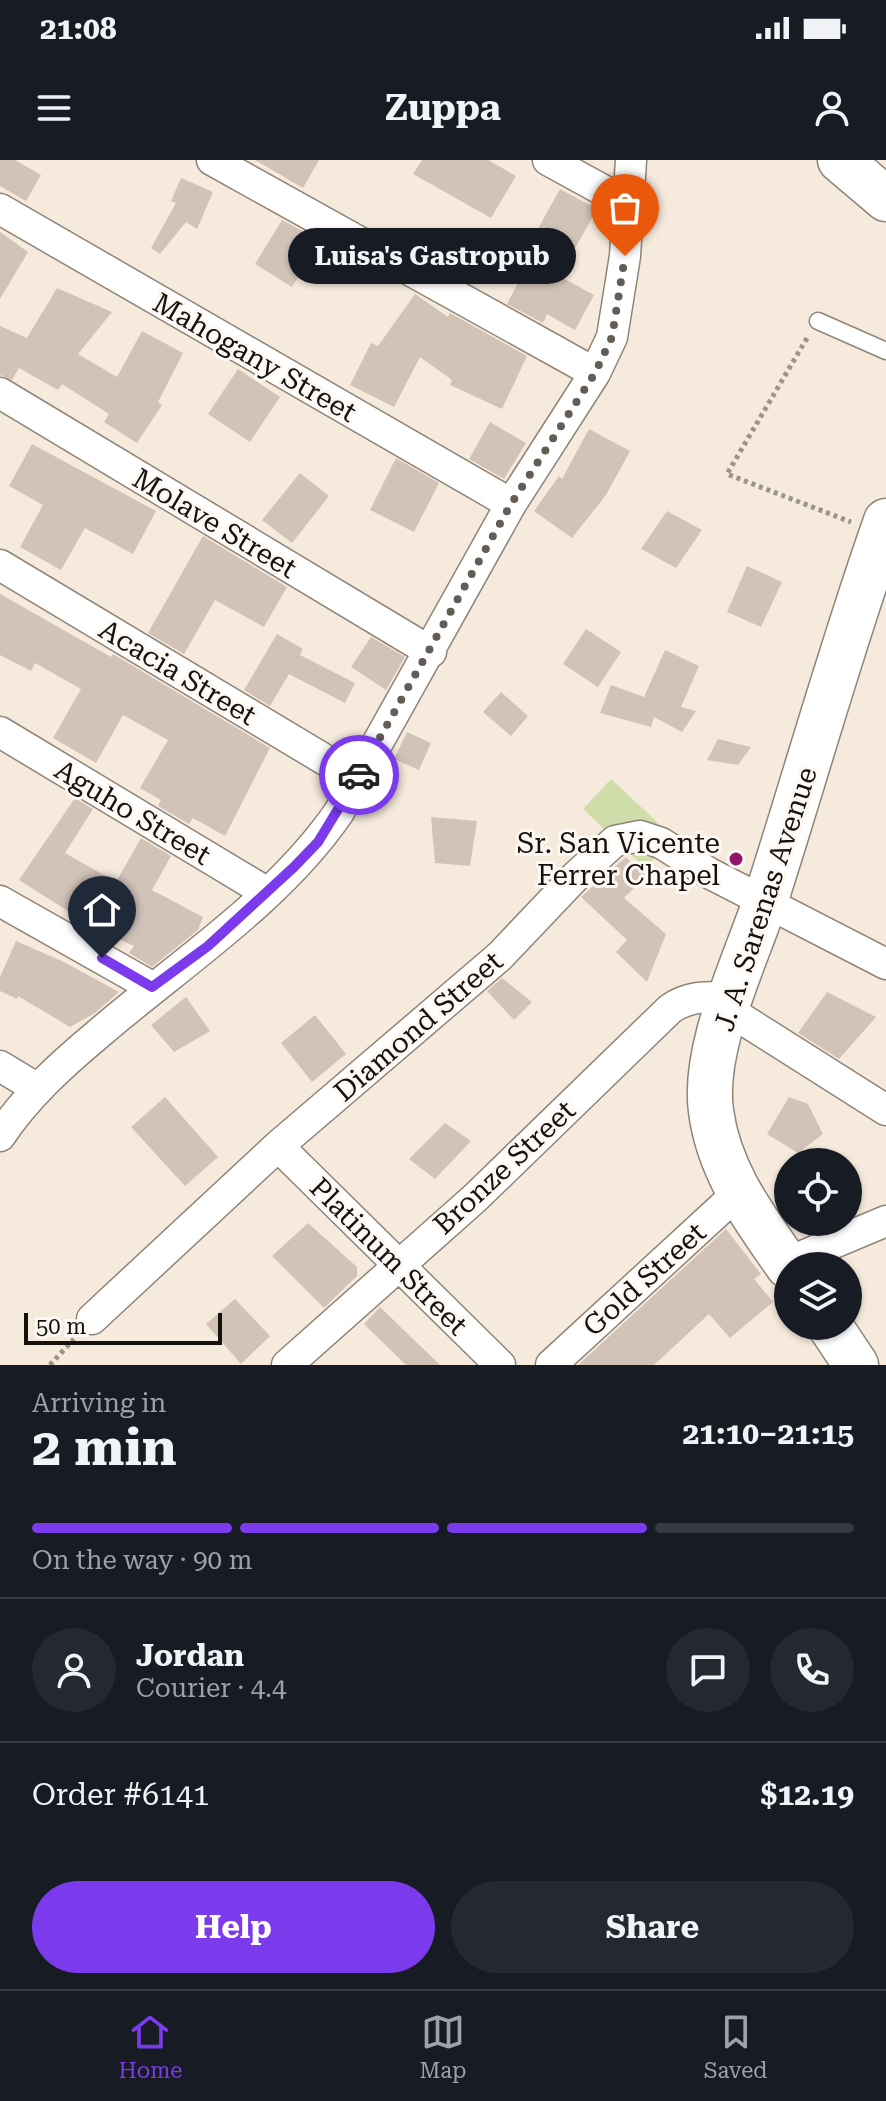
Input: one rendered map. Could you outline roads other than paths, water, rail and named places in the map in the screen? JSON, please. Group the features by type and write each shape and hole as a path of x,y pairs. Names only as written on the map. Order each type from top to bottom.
{"main road":[{"path":"840,160 886,199"},
{"name":"J. A. Sarenas Avenue","path":"779,1252 738,1193 724,1166 710,1109 713,1067 730,1003 884,528"}],"street":[{"path":"212,160 595,373"},
{"path":"548,160 630,205"},
{"path":"0,1136 38,1089 152,987 208,946 318,842 431,652 511,504 595,373 612,337 630,205 631,160"},
{"name":"Mahogany Street","path":"0,209 511,504"},
{"name":"Molave Street","path":"0,393 431,652"},
{"name":"Acacia Street","path":"0,565 357,779"},
{"name":"Aguho Street","path":"0,732 266,892"},
{"name":"Diamond Street","path":"92,1319 278,1146 500,956 576,876 615,841 627,836 651,838 709,873 886,964"},
{"path":"0,901 152,987"},
{"name":"Bronze Street","path":"287,1365 475,1198 670,1009 681,1001 695,997 730,1003"},
{"path":"730,1003 886,1110"},
{"path":"0,1066 38,1089"},
{"name":"Platinum Street","path":"278,1146 500,1365"},
{"name":"Gold Street","path":"551,1365 738,1193"},
{"path":"815,1252 886,1221"}],"lane":[{"path":"818,321 886,351"}],"place":[{"name":"Luisa's Gastropub","path":"625,256"},
{"name":"Sr. San Vicente Ferrer Chapel","path":"736,859"}]}
